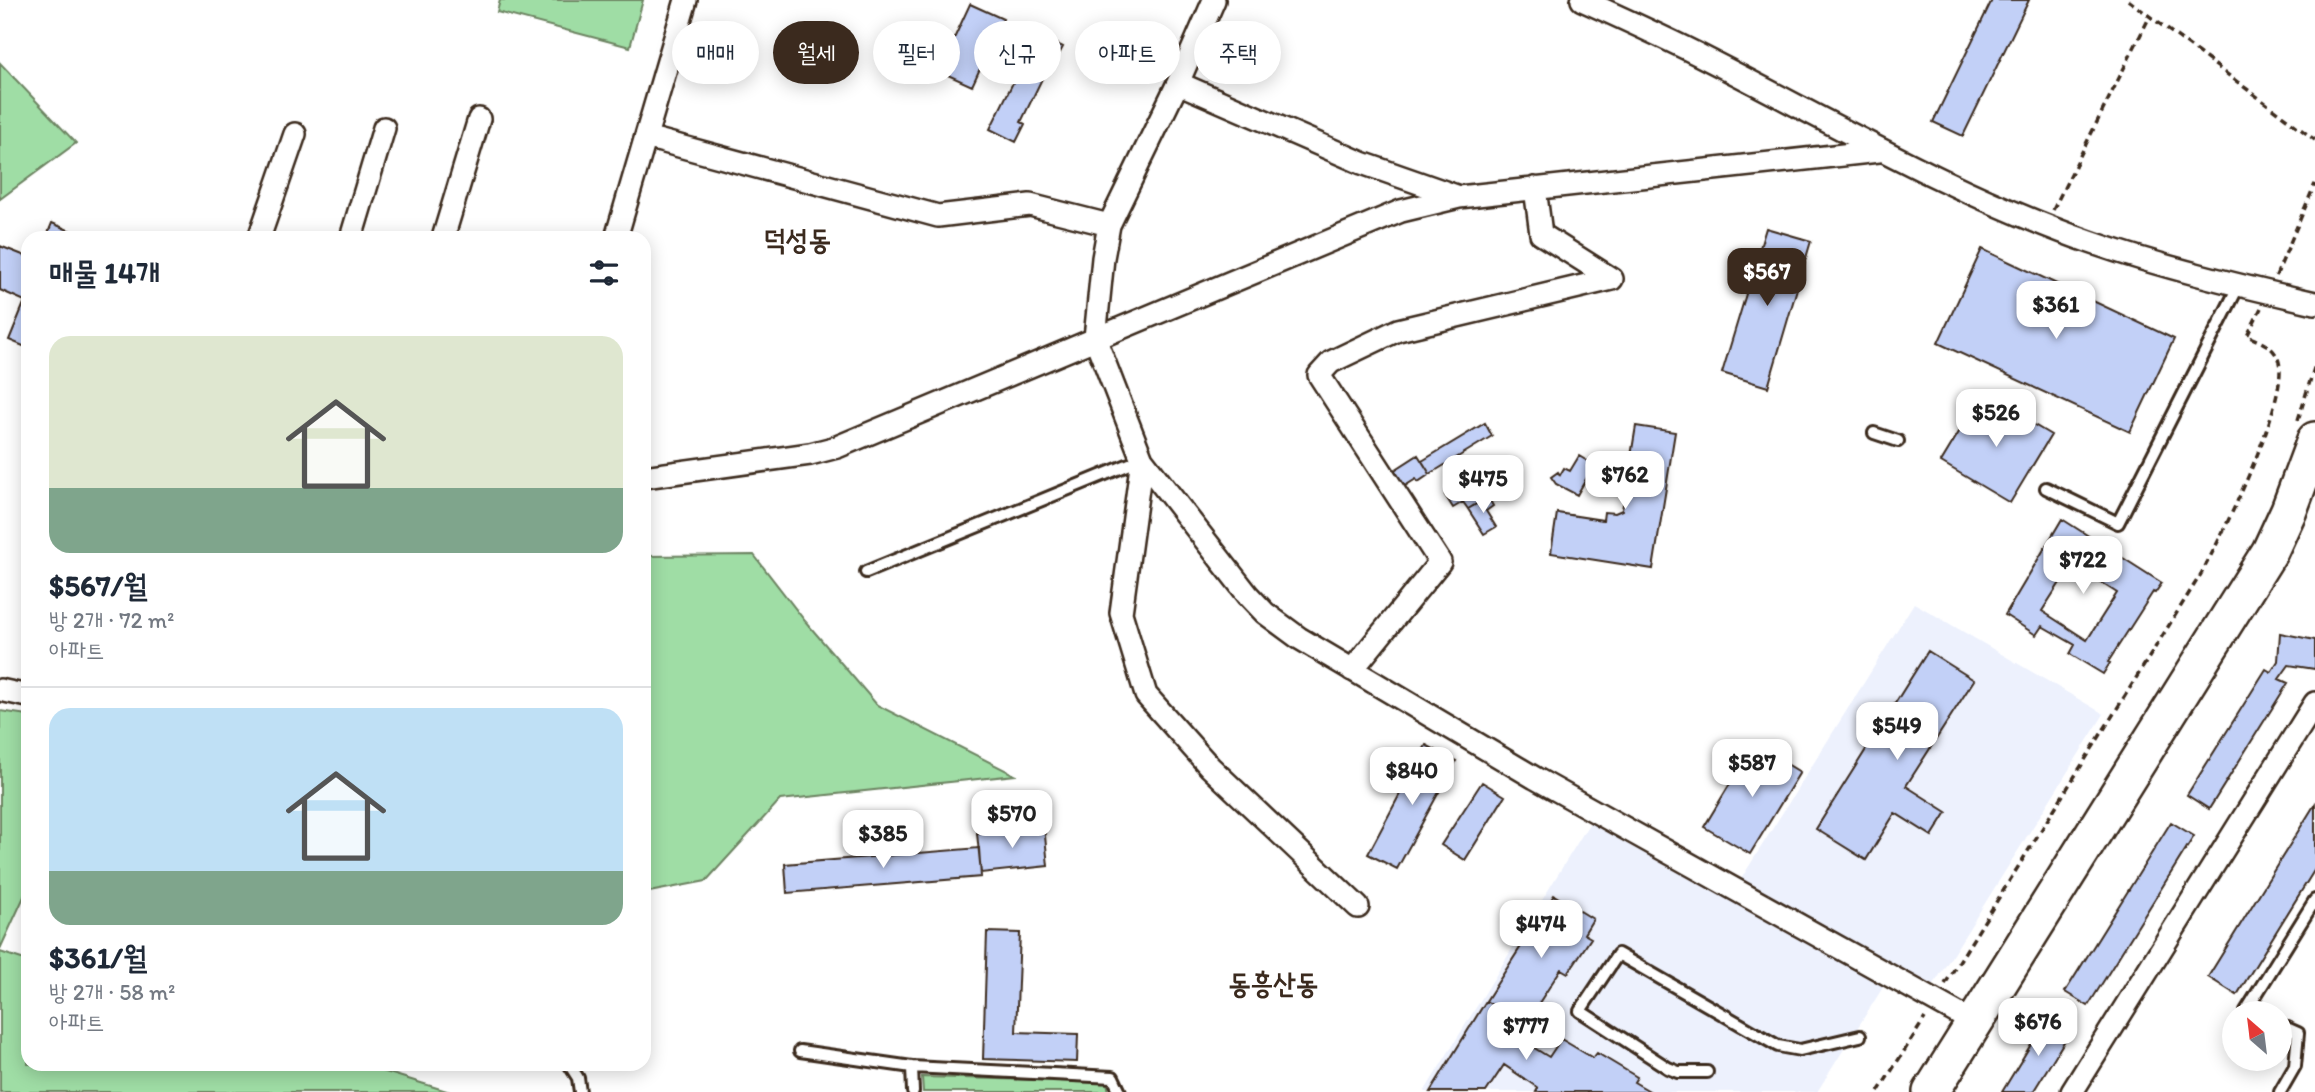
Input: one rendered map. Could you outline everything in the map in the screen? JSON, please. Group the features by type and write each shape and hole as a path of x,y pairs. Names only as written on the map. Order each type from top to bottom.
{"highway":[{"path":"1931,1092 2270,551 2289,510 2315,440"}],"street":[{"path":"619,231 686,0"},
{"path":"1180,78 1214,0"},
{"path":"1582,0 1706,58 1879,150 2046,225 2091,243 2239,285 2315,303"},
{"path":"1178,84 1109,225 1094,338 1142,459 1248,595 1265,613 1299,638 1535,778 1973,1022"},
{"path":"1180,84 1362,163 1459,197"},
{"path":"445,231 479,119"},
{"path":"353,231 384,128"},
{"path":"262,231 295,134"},
{"path":"646,137 938,216 1030,205 1109,225"},
{"path":"651,476 810,454 837,447 1401,211 1459,197 1879,150"},
{"path":"1352,670 1440,562 1319,375 1331,362 1398,330 1612,279 1541,234 1535,188"},
{"path":"1142,459 1121,614 1146,695 1210,767 1358,907"},
{"path":"0,690 21,694"},
{"path":"2072,1092 2315,703"}],"lane":[{"path":"2046,488 2118,523 2239,285"},
{"path":"1874,433 1898,441"},
{"path":"866,572 1142,459"},
{"path":"2252,1001 2315,900"},
{"path":"1707,1072 1678,1072 1668,1068 1580,1012 1618,954 1778,1045 1800,1050 1860,1036"},
{"path":"2280,1092 2295,1066 2298,1033 2292,1030"},
{"path":"800,1051 912,1067 1113,1077 1121,1092"},
{"path":"912,1067 913,1092"},
{"path":"574,1071 578,1078 580,1092"}],"path":[{"path":"2128,0 2315,140"},
{"path":"2046,225 2149,18"},
{"path":"1878,1092 2188,596 2231,517 2275,403 2281,375 2276,354 2267,344 2247,336 2269,293 2315,184"}],"shaded area":[{"path":"1914,603 2104,714 1931,989 1741,879"},
{"path":"1592,819 1887,981 1817,1092 1424,1092"}],"green space":[{"path":"500,0 643,0 630,47 497,12"},
{"path":"0,63 76,143 0,199"},
{"path":"754,555 805,621 877,705 1015,775 780,800 706,881 651,892 651,556"},
{"path":"0,711 21,714 21,903 0,949"},
{"path":"0,952 21,959 21,1071 382,1071 450,1092 0,1092"},
{"path":"922,1077 1107,1082 1109,1092 923,1092"}],"building":[{"path":"1992,0 2029,0 1963,136 1933,122"},
{"path":"970,4 1003,19 974,21 972,86 960,81 960,26"},
{"path":"1012,84 1039,84 1021,122 1025,124 1016,142 990,129"},
{"path":"52,223 71,231 49,231"},
{"path":"1766,228 1811,241 1768,387 1722,373"},
{"path":"0,246 21,254 21,299 0,290"},
{"path":"1982,249 2174,339 2130,432 1938,343"},
{"path":"21,311 21,345 9,340"},
{"path":"1982,394 2051,435 2010,503 1941,462"},
{"path":"1485,423 1492,436 1430,474 1422,461"},
{"path":"1636,426 1675,432 1653,569 1551,553 1557,513 1603,520 1604,512 1615,513 1622,510"},
{"path":"1418,455 1430,474 1400,489 1390,473"},
{"path":"1579,456 1594,465 1577,495 1556,484 1551,477 1558,472 1560,475 1564,468 1570,471"},
{"path":"1467,481 1480,502 1468,509 1463,502 1453,508 1445,495"},
{"path":"1488,497 1493,506 1486,511 1496,527 1484,534 1468,509"},
{"path":"2062,519 2162,583 2155,593 2153,592 2103,674 2070,654 2075,645 2042,626 2036,635 2005,615","holes":["2072,564 2117,593 2087,640 2042,611"]},
{"path":"2280,633 2315,640 2315,669 2289,665 2279,679 2288,683 2209,809 2187,795 2266,669 2271,672 2278,661"},
{"path":"1928,651 1974,680 1906,786 1947,812 1932,836 1895,813 1866,860 1816,829"},
{"path":"1754,744 1800,772 1750,854 1704,827"},
{"path":"1426,745 1456,761 1397,869 1368,854"},
{"path":"1482,782 1505,796 1465,860 1441,845"},
{"path":"2315,804 2315,869 2237,995 2208,977"},
{"path":"2171,822 2194,836 2088,1006 2065,992"},
{"path":"1044,826 1048,866 981,873 977,833"},
{"path":"979,848 981,877 787,893 785,864"},
{"path":"1554,895 1593,919 1584,934 1591,938 1568,973 1561,969 1524,1026 1486,1001"},
{"path":"987,932 1020,933 1016,1032 1078,1034 1077,1062 983,1059"},
{"path":"1486,1001 1524,1026 1518,1038 1549,1057 1561,1039 1593,1058 1597,1053 1637,1077 1634,1082 1651,1092 1536,1092 1538,1088 1504,1065 1486,1092 1430,1092"},
{"path":"2047,1018 2070,1032 2033,1092 2002,1092"}],"district":[{"name":"덕성동","path":"797,239"},
{"name":"동흥산동","path":"1273,983"}]}
